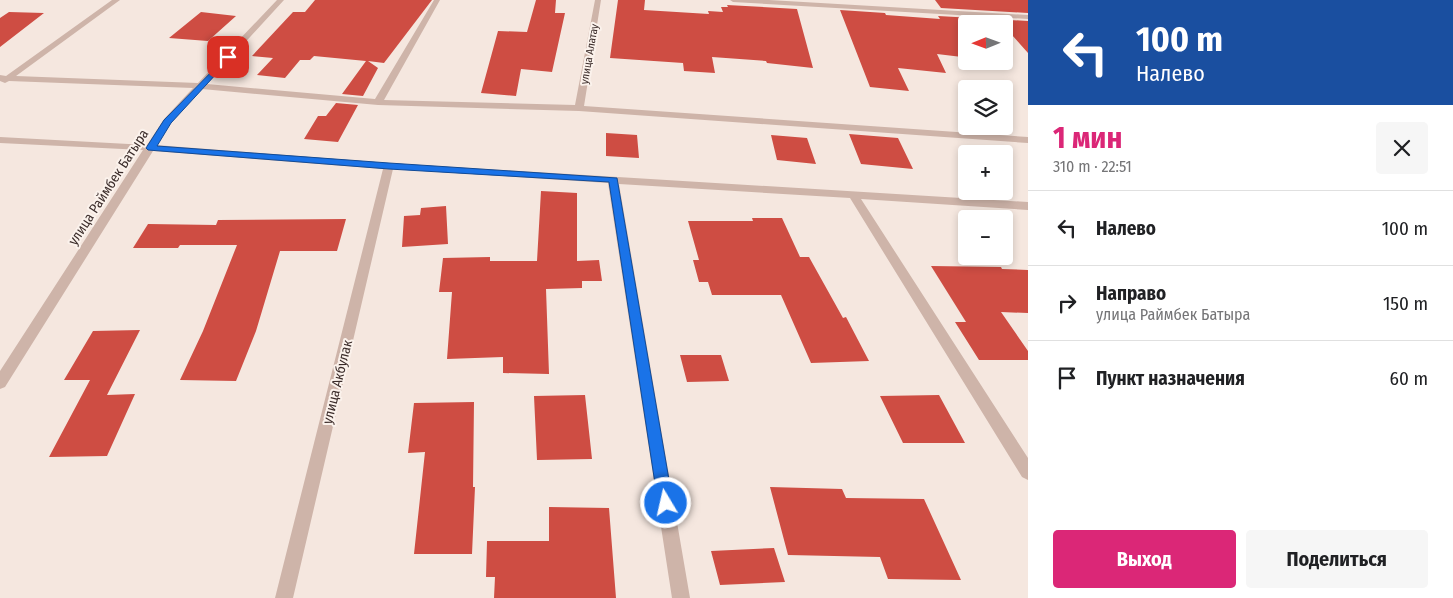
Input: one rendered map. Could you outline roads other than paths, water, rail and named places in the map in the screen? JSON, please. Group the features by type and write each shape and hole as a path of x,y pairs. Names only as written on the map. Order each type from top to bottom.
{"street":[{"path":"2,80 117,0"},
{"name":"улица Раймбек Батыра","path":"0,383 167,121 281,0"},
{"path":"378,102 437,0"},
{"name":"улица Алатау","path":"579,108 598,0"},
{"path":"733,0 1028,17"},
{"path":"2,80 201,86 378,102 579,108 1028,140"},
{"path":"0,140 151,148 389,166 1028,206"},
{"name":"улица Акбулак","path":"284,598 389,166"},
{"path":"613,180 681,598"},
{"path":"853,195 1028,472"}]}
